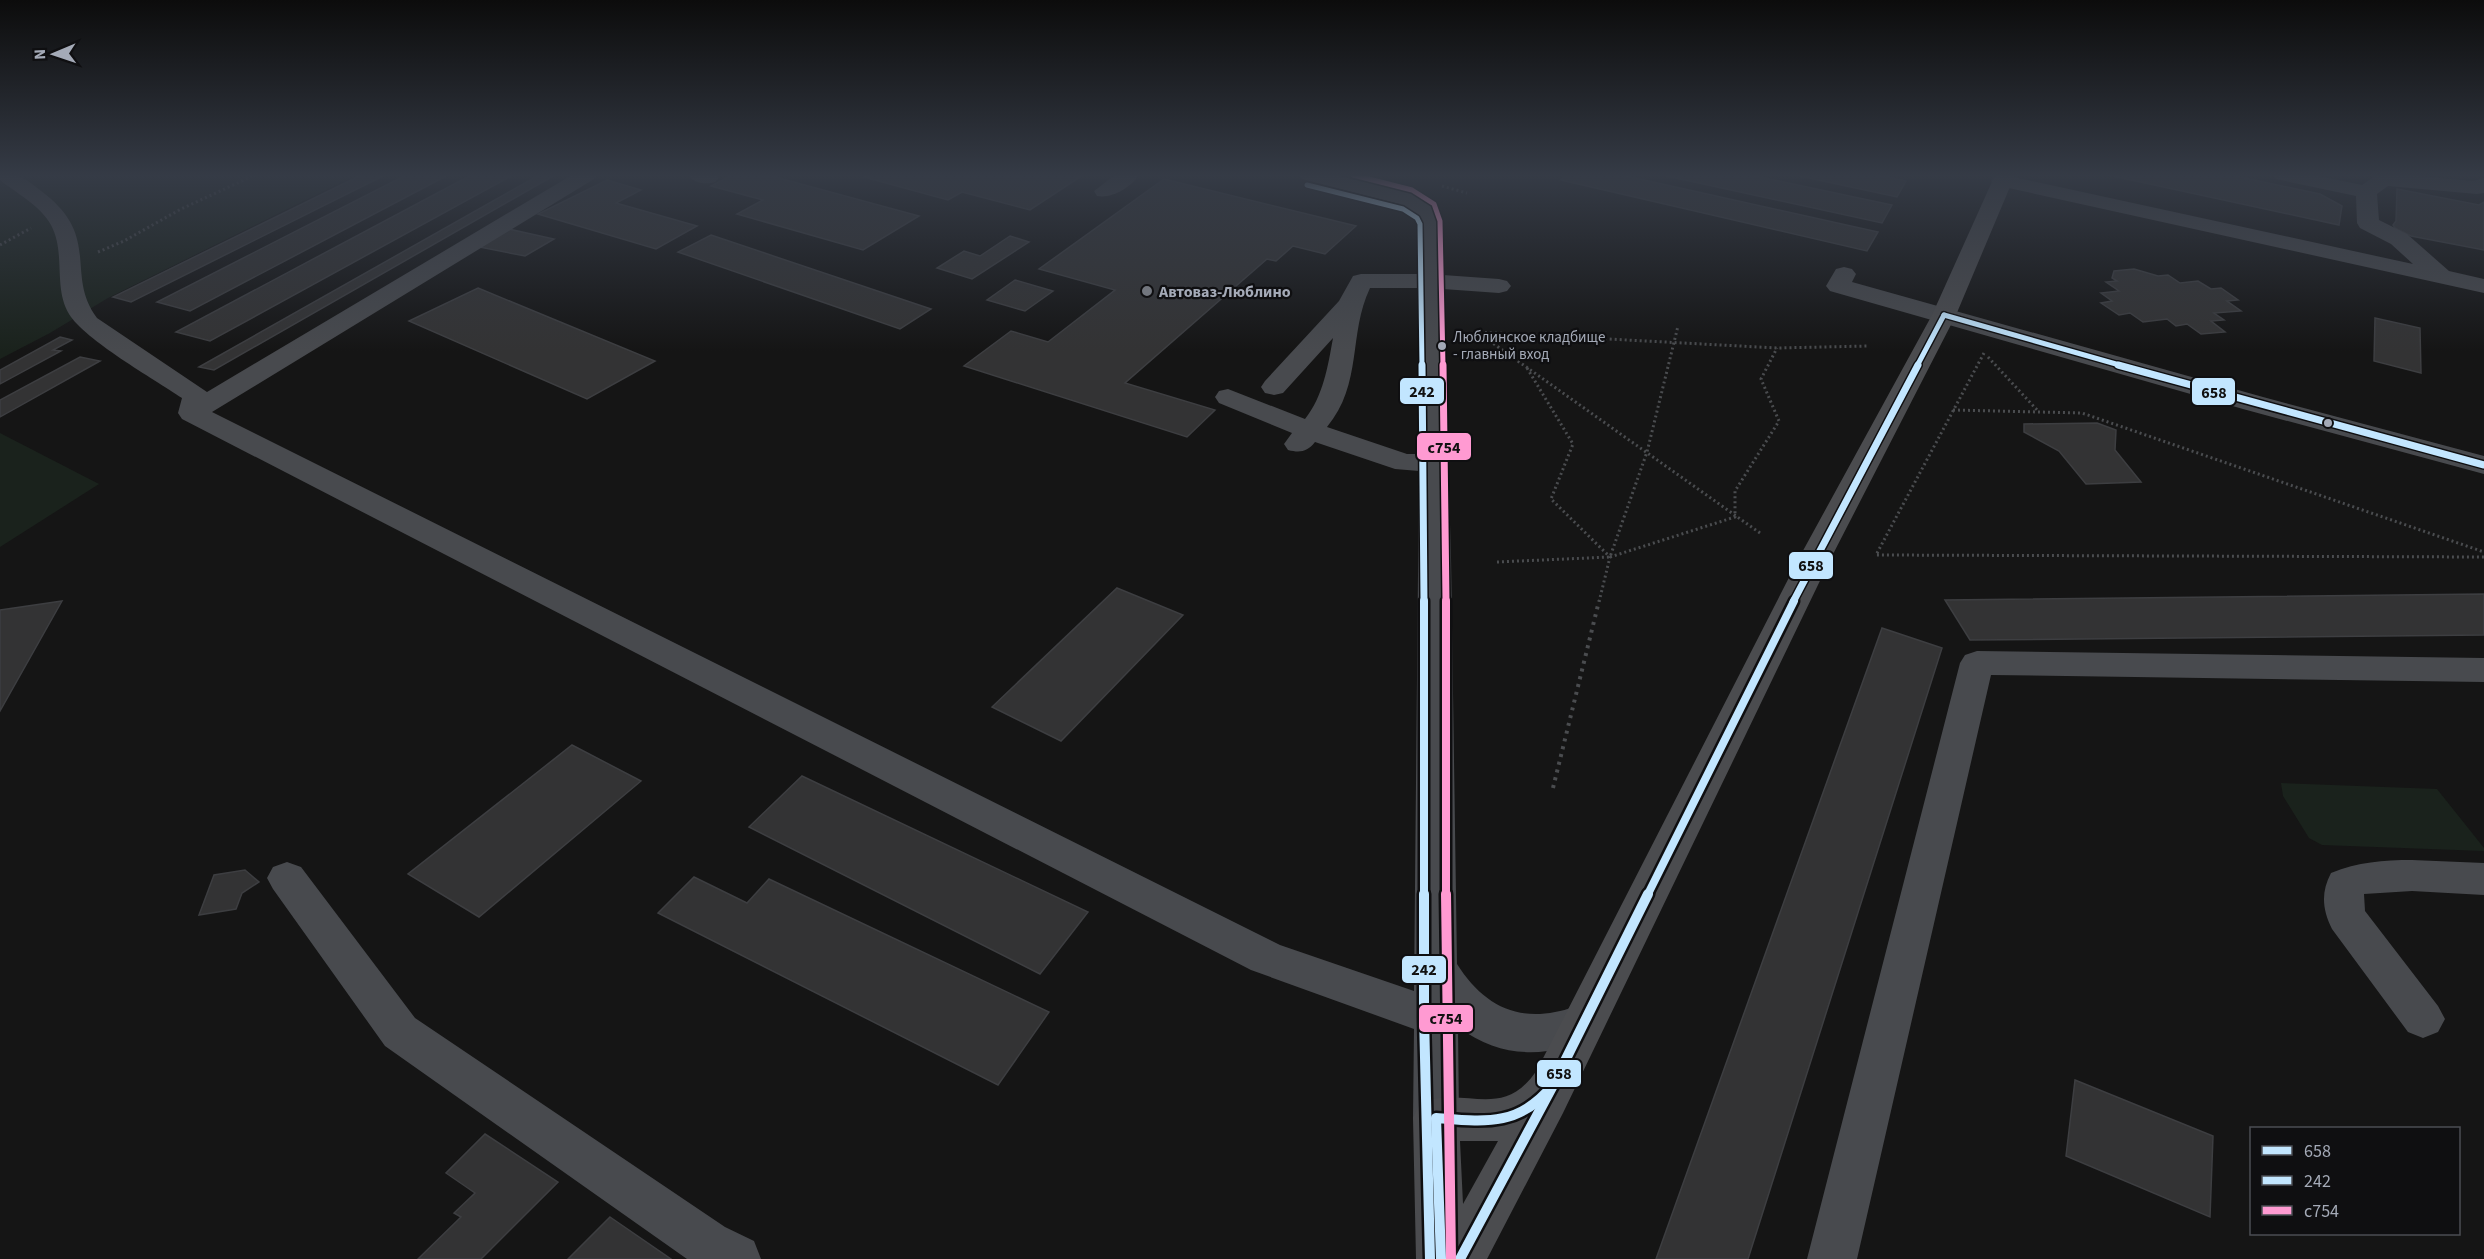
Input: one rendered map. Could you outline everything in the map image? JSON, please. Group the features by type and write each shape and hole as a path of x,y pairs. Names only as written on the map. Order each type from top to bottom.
{"main road":[{"path":"1460,1259 1553,1085 1815,558 1944,315 1980,234"},
{"path":"1440,1259 1436,1118 1492,1122 1517,1116 1539,1104 1553,1085"}],"street":[{"path":"66,234 72,293 81,315 88,323 195,395 192,413"},
{"path":"192,413 489,234"},
{"path":"1430,234 1434,462 1436,1118"},
{"path":"2251,234 2484,286"},
{"path":"2389,234 2399,239 2443,277"},
{"path":"1844,274 1838,286 2253,403 2484,465"},
{"path":"1274,387 1350,304 1362,281 1431,281 1499,286"},
{"path":"1304,438 1326,411 1341,368 1350,304"},
{"path":"1228,397 1304,438 1405,463 1434,462"},
{"path":"192,413 1266,958 1309,963 1435,1017"},
{"path":"1832,1259 1977,663 2484,670"},
{"path":"2423,1019 2346,917 2343,903 2345,884 2355,878 2382,876 2484,879"},
{"path":"287,878 400,1032 708,1244 736,1259"},
{"path":"1436,968 1466,1009 1515,1033 1542,1034 1566,1031 1584,1022"}],"path":[{"path":"0,245 20,234"},
{"path":"70,263 137,234"},
{"path":"1553,788 1610,557 1647,452 1678,326"},
{"path":"1760,533 1477,332 1778,348 1868,346"},
{"path":"1736,518 1735,491 1779,421 1761,379 1778,348"},
{"path":"1984,353 1995,356"},
{"path":"1984,353 1876,555 2484,557"},
{"path":"1984,353 2038,412"},
{"path":"1525,365 1573,444 1551,499 1610,557"},
{"path":"1953,410 2082,413 2484,552"},
{"path":"1497,562 1610,557 1736,518"}],"shaded area":[{"path":"0,234 238,234 108,298 50,333 0,359"},
{"path":"0,433 99,484 0,547"},
{"path":"2281,783 2437,789 2484,848 2484,851 2322,845 2309,838 2283,796"}],"building":[{"path":"242,234 267,234 131,302 113,297"},
{"path":"291,234 337,234 190,311 157,302"},
{"path":"361,234 406,234 210,341 176,332"},
{"path":"435,234 452,234 214,370 199,367"},
{"path":"494,234 530,234 554,239 525,256 474,246"},
{"path":"605,234 683,234 656,249"},
{"path":"806,234 890,234 863,250"},
{"path":"1088,234 1347,234 1325,254 1293,246 1276,261 1267,259 1125,383 1215,410 1187,437 964,366 1011,331 1048,342 1115,290 1039,269"},
{"path":"1793,234 1877,234 1867,251"},
{"path":"2407,234 2484,234 2484,250"},
{"path":"711,235 931,309 900,329 678,252"},
{"path":"1010,236 1029,242 972,279 937,268 964,251 980,256"},
{"path":"2134,269 2158,276 2168,275 2180,283 2198,281 2211,289 2221,288 2238,300 2227,301 2241,311 2214,313 2224,320 2211,321 2225,332 2201,334 2187,324 2176,326 2167,319 2143,322 2130,313 2119,315 2101,303 2112,301 2101,293 2119,291 2106,282 2117,281 2112,278 2114,271"},
{"path":"1015,280 1053,291 1025,311 987,300"},
{"path":"478,288 655,361 587,399 409,321"},
{"path":"2375,318 2420,328 2421,373 2374,361"},
{"path":"60,337 72,340 53,350 61,351 0,384 0,370"},
{"path":"80,357 100,361 0,417 0,400"},
{"path":"2097,423 2116,430 2115,450 2141,482 2086,484 2059,451 2024,432 2024,424"},
{"path":"1117,588 1183,615 1061,741 992,707"},
{"path":"2484,594 2484,635 1970,640 1945,600"},
{"path":"62,601 0,711 0,610"},
{"path":"1882,628 1942,648 1748,1259 1656,1259"},
{"path":"572,745 641,781 479,917 408,874"},
{"path":"802,776 1088,912 1040,974 749,827"},
{"path":"245,870 259,882 242,893 236,909 199,915 214,875"},
{"path":"694,877 747,903 769,879 1049,1012 998,1085 658,913"},
{"path":"2075,1080 2213,1136 2210,1217 2066,1156"},
{"path":"485,1134 558,1182 481,1259 418,1259 461,1217 454,1213 475,1193 446,1173"},
{"path":"610,1217 671,1259 568,1259"}],"transit line":[{"name":"242","path":"1420,234 1424,557 1424,1017 1430,1259"},
{"name":"с754","path":"1440,234 1446,557 1446,1017 1451,1259"},
{"name":"658","path":"1944,315 2253,403 2484,465"},
{"name":"658","path":"1441,1259 1436,1118 1486,1120 1515,1116 1542,1099 1553,1085 1815,558 1944,315"},
{"name":"658","path":"1460,1259 1556,1080"}],"place":[{"name":"Автоваз-Люблино","path":"1147,291"},
{"name":"Люблинское кладбище - главный вход","path":"1442,346"}]}
